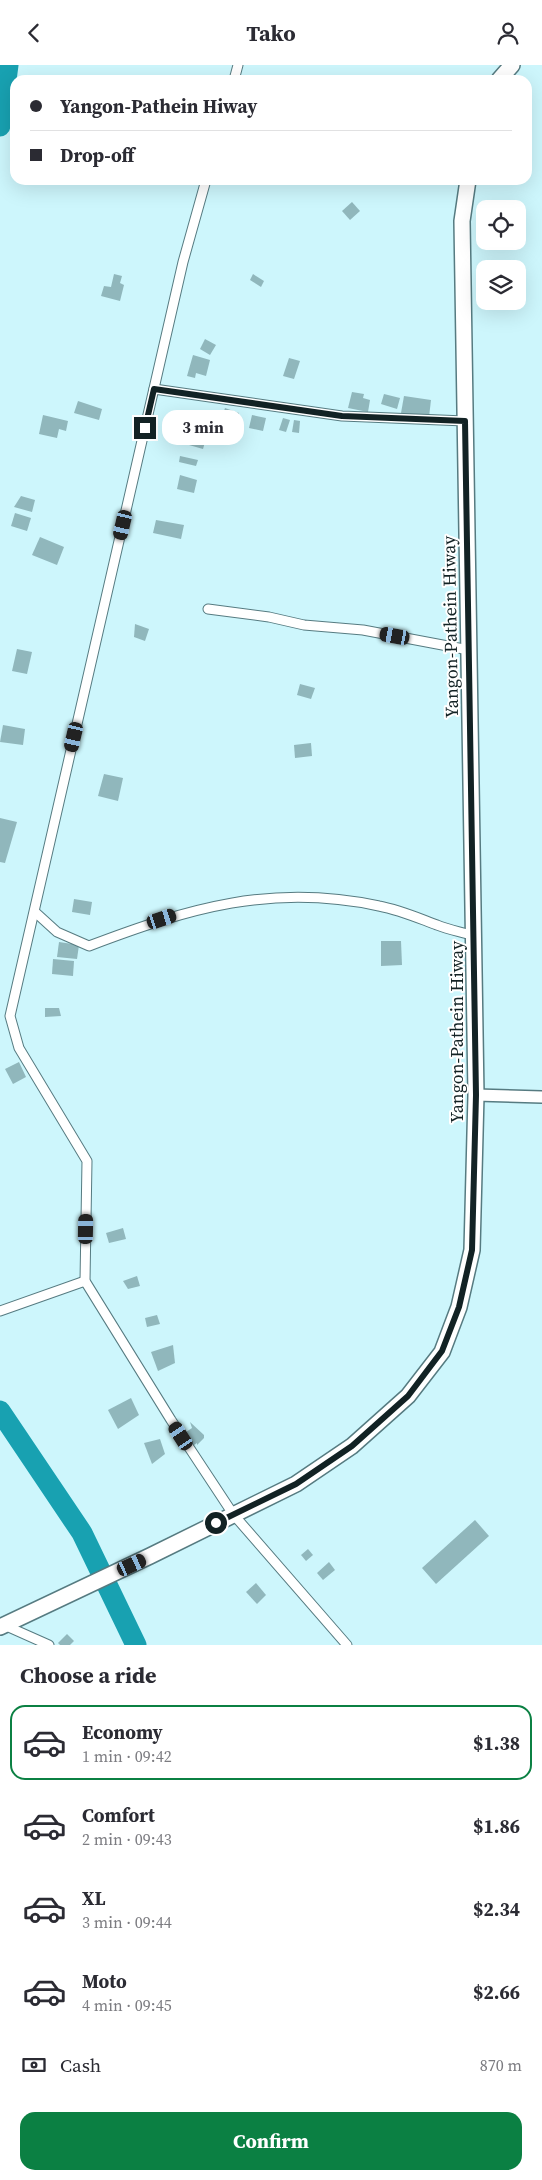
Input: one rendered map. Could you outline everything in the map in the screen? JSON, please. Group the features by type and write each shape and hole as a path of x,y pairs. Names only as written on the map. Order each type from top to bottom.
{"highway":[{"path":"503,75 512,65"},
{"name":"Yangon-Pathein Hiway","path":"2,1626 42,1605 150,1556 296,1484 352,1446 408,1396 442,1351 459,1307 472,1250 476,1095 462,221 467,185"}],"street":[{"path":"205,185 183,262 10,1016 19,1048 87,1161 85,1281 171,1420 233,1514 347,1645"},
{"path":"154,389 342,416 465,421"},
{"path":"208,609 269,617 304,625 364,630 469,650"},
{"path":"34,911 57,932 89,945 159,920 215,905 305,895 341,899 403,911 439,926 474,936"},
{"path":"476,1095 542,1097"},
{"path":"0,1311 85,1281"},
{"path":"2,1626 49,1645"}],"building":[{"path":"352,202 360,211 350,220 342,211"},
{"path":"114,274 122,276 120,283 124,285 120,301 101,296 104,286 111,287"},
{"path":"253,274 264,281 261,287 250,280"},
{"path":"205,339 216,345 210,355 200,349"},
{"path":"193,355 210,360 206,376 196,373 195,378 187,376"},
{"path":"289,358 300,361 294,379 283,376"},
{"path":"352,392 364,394 363,398 370,400 368,412 348,408"},
{"path":"384,394 400,398 397,409 381,404"},
{"path":"404,396 431,400 429,417 401,413"},
{"path":"78,401 102,409 99,420 74,413"},
{"path":"225,408 239,413 234,428 220,424"},
{"path":"43,415 68,421 66,431 59,429 57,438 39,434"},
{"path":"252,415 266,418 263,431 249,428"},
{"path":"283,418 290,420 286,432 279,430"},
{"path":"294,420 300,421 299,433 292,432"},
{"path":"191,438 205,442 203,449 189,445"},
{"path":"180,456 198,460 196,466 179,462"},
{"path":"180,475 197,480 194,493 177,489"},
{"path":"21,496 35,500 32,512 14,507"},
{"path":"15,513 31,518 27,531 11,526"},
{"path":"156,520 184,525 181,539 153,533"},
{"path":"40,537 64,547 57,565 32,555"},
{"path":"135,624 149,629 145,641 134,637"},
{"path":"17,649 32,652 27,674 12,671"},
{"path":"300,684 315,688 311,699 297,695"},
{"path":"3,725 25,729 23,745 0,742"},
{"path":"311,743 312,756 295,758 294,745"},
{"path":"104,774 123,778 118,801 98,796"},
{"path":"0,818 17,822 5,863 0,862"},
{"path":"74,899 92,902 90,915 72,912"},
{"path":"381,941 401,941 402,965 381,966"},
{"path":"59,942 79,945 77,959 57,957"},
{"path":"53,959 74,961 73,976 52,974"},
{"path":"45,1008 59,1008 61,1016 45,1017"},
{"path":"19,1062 26,1077 13,1084 5,1069"},
{"path":"123,1228 126,1239 109,1243 106,1233"},
{"path":"137,1276 140,1286 128,1289 123,1281"},
{"path":"157,1315 160,1324 147,1327 145,1318"},
{"path":"173,1345 175,1363 158,1371 151,1352"},
{"path":"131,1398 139,1415 118,1429 108,1410"},
{"path":"190,1422 204,1435 204,1438 197,1445 197,1443 194,1445 186,1432 192,1428"},
{"path":"160,1439 165,1454 152,1464 144,1443"},
{"path":"475,1520 489,1536 436,1584 422,1568"},
{"path":"308,1549 313,1555 306,1561 301,1555"},
{"path":"329,1562 335,1570 323,1580 317,1573"},
{"path":"256,1583 266,1595 257,1604 246,1592"},
{"path":"67,1634 74,1641 70,1645 60,1645 58,1643"}],"waterway":[{"path":"0,126 8,65"},
{"path":"0,1411 82,1533 136,1645"}],"route":[{"path":"145,428 154,389 342,416 465,421 476,1095 472,1250 459,1307 442,1351 408,1396 352,1446 296,1484 216,1523"}]}
